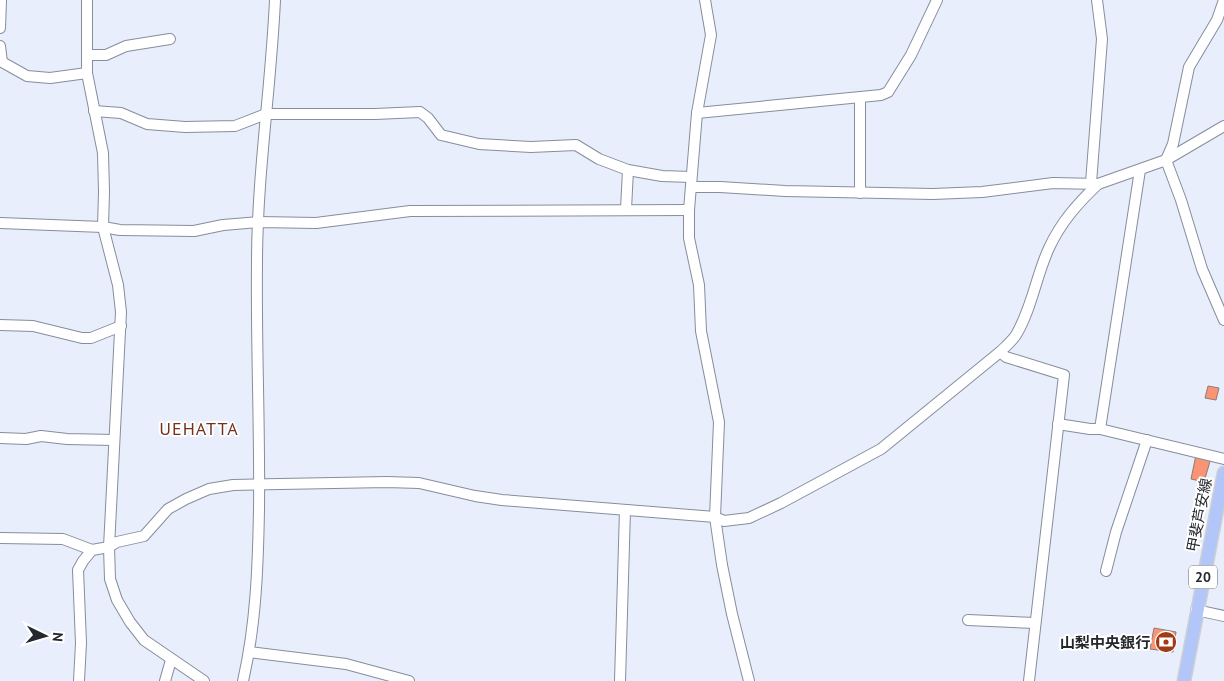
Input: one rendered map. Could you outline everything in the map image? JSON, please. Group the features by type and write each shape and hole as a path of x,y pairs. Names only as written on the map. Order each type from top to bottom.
{"main road":[{"name":"甲斐芦安線","path":"1184,681 1196,610 1224,473"}],"street":[{"path":"0,28 1,0"},
{"path":"87,0 87,73 103,153 103,228 118,285 121,326 109,547 110,579 118,600 130,622 144,640 204,681"},
{"path":"243,681 249,652 258,572 257,262 275,0"},
{"path":"705,0 711,35 697,113 689,210 689,238 699,286 701,331 718,422 715,516 732,614 749,681"},
{"path":"697,113 881,96 888,92 911,55 937,0"},
{"path":"0,538 63,538 92,550 109,547 117,542 144,536 168,509 209,489 233,485 419,483 502,500 715,516 724,520 749,518 781,503 881,449 1000,352 1015,336 1023,321 1048,250 1058,230 1076,205 1095,184 1102,38 1096,0"},
{"path":"1224,0 1217,20 1189,67 1173,144 1166,160 1181,200 1202,269 1224,320"},
{"path":"87,55 106,55 126,46 170,39"},
{"path":"0,46 2,62 27,76 50,78 87,73"},
{"path":"860,98 860,193"},
{"path":"94,111 121,113 147,124 185,128 235,126 266,114 420,112 428,118 441,134 479,144 531,147 576,145 599,159 628,170 691,182 786,191 932,194 982,192 1053,183 1095,184 1166,160 1224,126"},
{"path":"626,209 628,170"},
{"path":"1100,429 1140,170"},
{"path":"0,223 120,230 194,231 223,225 259,222 316,223 410,211 689,210"},
{"path":"0,325 33,326 82,338 91,338 121,326"},
{"path":"1000,352 1006,357 1064,375 1029,681"},
{"path":"1058,424 1090,430 1100,429 1224,459"},
{"path":"0,438 26,439 41,436 67,440 114,440"},
{"path":"1106,571 1116,532 1147,440"},
{"path":"620,681 625,510"},
{"path":"79,681 81,643 78,570 83,560 92,550"},
{"path":"1196,610 1224,616"},
{"path":"968,620 1035,623"},
{"path":"249,652 346,664 409,681"},
{"path":"165,681 171,660"}],"building":[{"path":"1208,386 1219,388 1216,400 1205,398"},
{"path":"1196,455 1211,458 1204,482 1191,479"},
{"path":"1154,628 1176,632 1173,652 1150,649"}],"place":[{"name":"山梨中央銀行","path":"1166,642"}],"district":[{"name":"UEHATTA","path":"199,428"}]}
